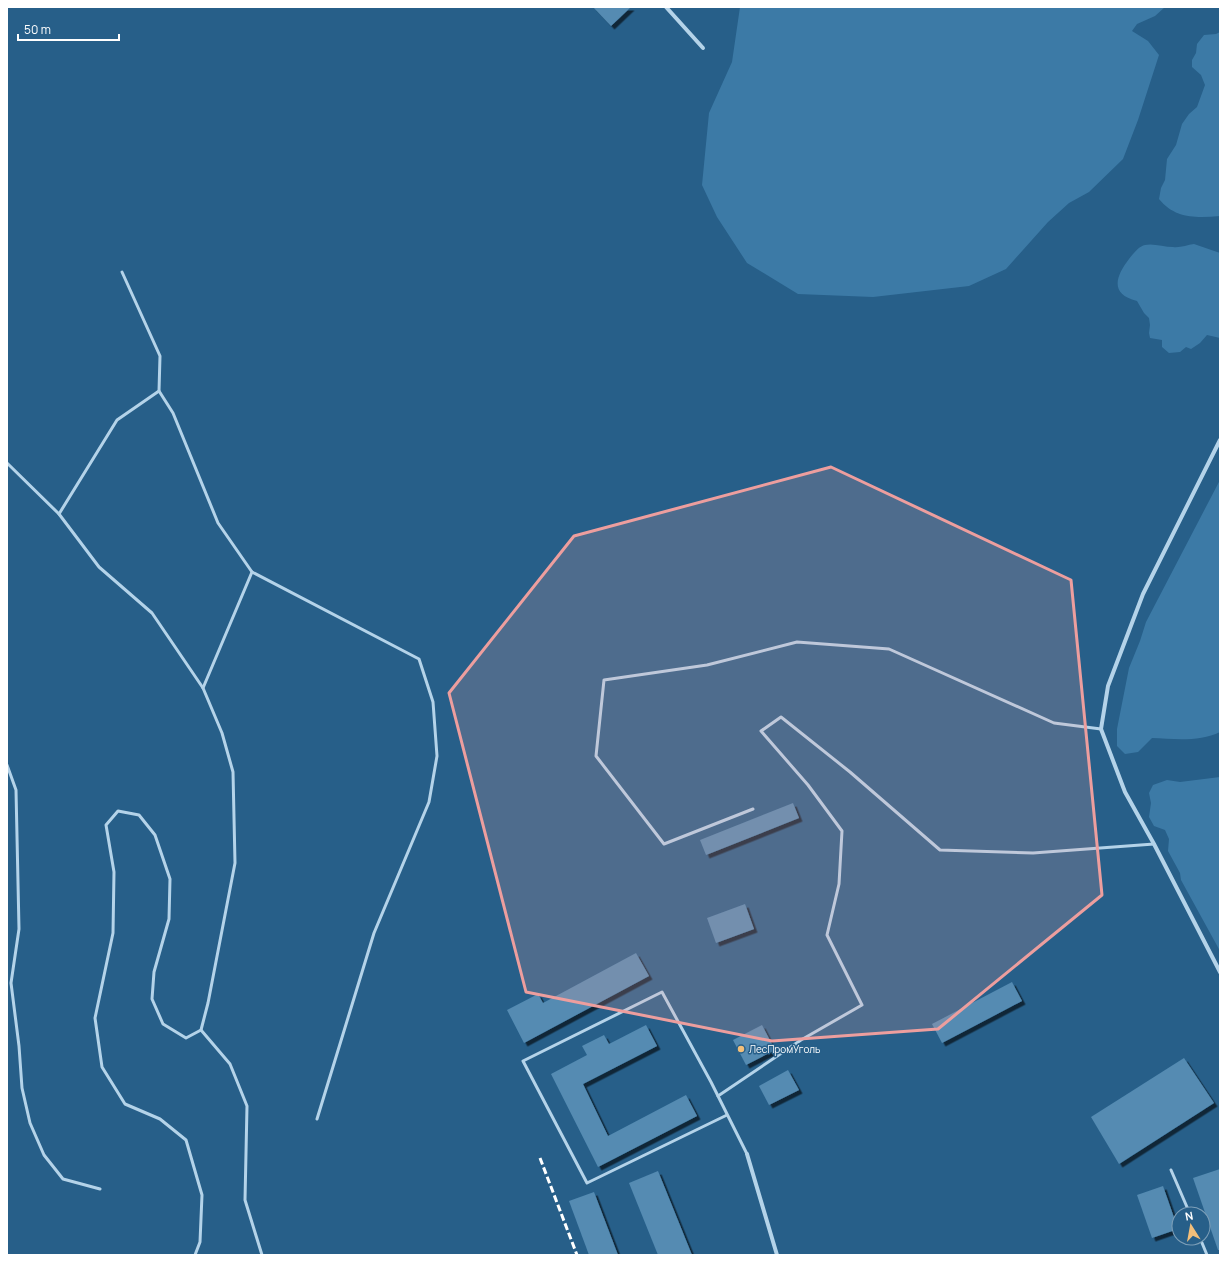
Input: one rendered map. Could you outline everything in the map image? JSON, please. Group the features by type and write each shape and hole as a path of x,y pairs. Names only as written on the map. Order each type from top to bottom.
{"street":[{"path":"666,7 704,48"},
{"path":"1220,440 1144,594 1108,686 1102,729 1125,792 1154,844 1220,972"},
{"path":"747,1154 777,1255"}],"lane":[{"path":"122,272 160,356 159,391 173,413 218,523 252,572 418,658 433,702 437,756 429,802 374,932 317,1120"},
{"path":"59,514 117,420 159,391"},
{"path":"7,463 59,514 99,567 152,613 203,688 222,733 233,772 235,863 208,1003 201,1030 186,1038 163,1024 152,999 154,972 169,918 170,879 154,835 139,815 118,811 106,825 114,872 113,932 95,1018 102,1066 126,1104 160,1119 186,1140 202,1195 200,1242 195,1255"},
{"path":"203,688 252,572"},
{"path":"753,809 664,844 596,756 604,680 707,665 797,642 890,649 1054,723 1102,729"},
{"path":"718,1096 801,1040 862,1005 827,935 839,884 842,831 808,785 761,731 781,717 850,772 940,850 1033,853 1154,844"},
{"path":"7,765 16,790 18,929 11,983 19,1046 22,1088 30,1124 44,1155 63,1179 100,1189"},
{"path":"727,1115 587,1183 523,1061 662,992 718,1096 747,1154"},
{"path":"201,1030 230,1064 247,1106 245,1200 262,1255"},
{"path":"1171,1170 1187,1206"}],"highlighted area":[{"path":"831,467 1071,580 1102,895 938,1029 772,1041 526,992 449,693 574,536"}],"shaded area":[{"path":"740,7 1165,7 1155,16 1137,24 1132,31 1148,41 1159,55 1138,120 1123,159 1089,192 1069,203 1048,222 1006,269 969,286 873,297 798,294 747,263 717,217 702,185 709,113 732,62"},
{"path":"1220,32 1220,216 1187,216 1179,214 1165,206 1159,199 1161,188 1165,180 1167,159 1176,145 1182,124 1189,114 1197,107 1205,85 1201,75 1192,67 1192,60 1196,53 1197,44 1204,35 1216,34"},
{"path":"1151,244 1181,247 1194,244 1220,253 1220,338 1207,335 1200,343 1191,349 1186,347 1180,352 1169,353 1162,347 1162,340 1150,338 1149,318 1144,313 1137,301 1122,294 1119,289 1118,278 1124,265 1136,250 1143,246"},
{"path":"1220,480 1220,732 1195,739 1152,738 1138,752 1125,754 1117,746 1117,729 1129,668 1146,622"},
{"path":"1220,777 1220,951 1181,880 1180,873 1168,851 1169,839 1165,830 1154,826 1149,817 1151,803 1149,793 1153,785 1167,780 1180,782"}],"building":[{"path":"593,7 631,7 611,26"},
{"path":"793,803 799,818 706,855 700,840"},
{"path":"745,904 754,929 716,943 707,918"},
{"path":"636,953 649,976 524,1043 507,1010 538,994 543,1003"},
{"path":"1012,982 1022,1001 942,1043 932,1024"},
{"path":"646,1025 657,1046 583,1084 608,1136 686,1095 697,1116 598,1167 551,1074 587,1055 582,1046 604,1035 609,1044"},
{"path":"762,1025 775,1050 746,1065 733,1040"},
{"path":"1184,1058 1214,1103 1119,1164 1091,1117"},
{"path":"788,1070 799,1090 769,1105 759,1086"},
{"path":"1220,1169 1220,1250 1218,1250 1211,1230 1211,1206 1203,1206 1193,1178"},
{"path":"658,1171 692,1255 658,1255 629,1183"},
{"path":"1163,1186 1171,1209 1171,1231 1152,1238 1137,1195"},
{"path":"594,1192 618,1255 589,1255 569,1201"}],"railway":[{"path":"540,1158 577,1255"}],"place":[{"name":"ЛесПромУголь","path":"741,1049"}]}
